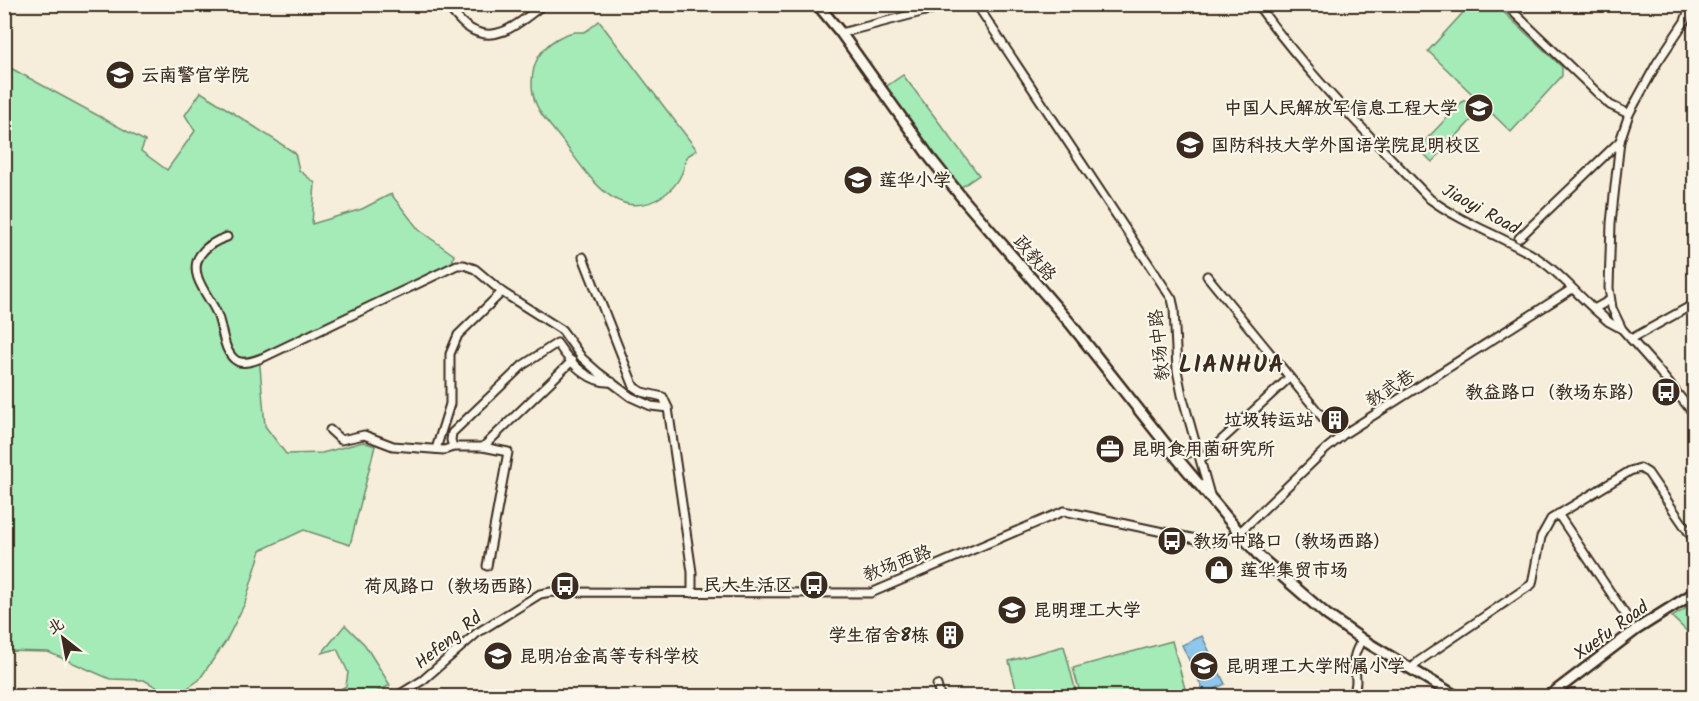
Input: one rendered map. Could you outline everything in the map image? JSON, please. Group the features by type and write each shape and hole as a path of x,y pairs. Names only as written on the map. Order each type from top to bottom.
{"main road":[{"path":"817,4 841,33"},
{"name":"政教路","path":"841,33 931,159 1070,323 1211,500"},
{"name":"教场中路","path":"1211,500 1260,556 1327,615 1363,640 1456,696"},
{"name":"Xuefu Road","path":"1549,696 1637,629 1695,593"}],"street":[{"path":"446,4 468,28 486,35 507,32 544,4"},
{"path":"841,33 952,4"},
{"name":"教场中路","path":"968,4 979,8 1166,288 1174,308 1177,370 1182,395 1211,500"},
{"name":"Jiaoyi Road","path":"1257,4 1288,47 1430,199 1445,210 1533,255 1609,322 1622,329"},
{"path":"1505,4 1610,105 1629,114"},
{"path":"1690,8 1685,21 1657,63 1629,114 1620,141 1611,223 1610,300 1615,318 1622,329 1695,414"},
{"path":"1690,8 1695,17"},
{"path":"1519,238 1620,141"},
{"path":"227,237 209,245 197,261 196,270 198,279 218,315 231,356 240,363 264,357 457,265 464,265 476,269 502,292 562,330 582,358 631,397 651,405 668,408"},
{"path":"583,256 634,387 642,392 663,397 668,408 692,572 692,593"},
{"path":"1208,276 1323,418"},
{"name":"教武巷","path":"1239,533 1326,448 1344,434 1572,289"},
{"path":"436,449 450,404 450,354 458,335 502,292"},
{"path":"1594,309 1610,300"},
{"path":"1631,339 1695,304"},
{"path":"453,447 450,440 452,433 523,365 557,344 590,377 612,382"},
{"path":"483,447 572,361"},
{"path":"1201,459 1289,378"},
{"path":"330,430 341,440 364,435 393,446 444,450 453,447 483,447 508,452 487,567"},
{"path":"1176,456 1189,453 1195,440"},
{"path":"1411,669 1419,661 1532,584 1541,537 1551,519 1630,471 1640,468 1648,473 1695,540"},
{"name":"教场西路","path":"551,592 871,593 1064,511 1210,542 1226,540 1239,533"},
{"path":"1558,514 1631,623"},
{"name":"Hefeng Rd","path":"397,696 423,680 477,633 540,594 551,592"},
{"path":"1353,696 1356,681 1353,656 1359,645"},
{"path":"937,686 940,696"}],"green space":[{"path":"1470,5 1496,5 1562,67 1562,76 1511,132 1428,51"},
{"path":"599,21 697,150 686,157 682,174 673,188 647,203 632,205 618,201 594,182 539,110 534,98 532,81 534,69 544,49 560,37 570,33 584,32"},
{"path":"5,65 145,141 141,151 167,170 195,131 185,115 201,92 295,153 299,170 315,183 312,224 362,209 391,194 419,230 454,255 452,263 418,281 259,355 265,426 286,454 322,453 363,442 375,446 350,545 304,530 261,550 245,603 226,641 199,680 176,696 144,680 110,679 48,652 5,651"},
{"path":"903,75 979,175 960,188 942,168 884,88"},
{"path":"1464,100 1478,113 1432,162 1418,148"},
{"path":"1694,603 1694,638 1672,617"},
{"path":"345,625 365,645 390,685 370,696 329,696 346,686 348,672 337,649 322,653"},
{"path":"1172,641 1187,696 1081,696 1073,668"},
{"path":"1064,646 1077,696 1018,696 1009,661"}],"water":[{"path":"1202,636 1225,684 1205,694 1182,645"}],"place":[{"name":"云南警官学院","path":"120,75"},
{"name":"中国人民解放军信息工程大学","path":"1479,108"},
{"name":"国防科技大学外国语学院昆明校区","path":"1190,145"},
{"name":"莲华小学","path":"858,180"},
{"name":"教益路口（教场东路）","path":"1666,392"},
{"name":"垃圾转运站","path":"1335,420"},
{"name":"昆明食用菌研究所","path":"1110,449"},
{"name":"教场中路口（教场西路）","path":"1172,541"},
{"name":"莲华集贸市场","path":"1219,570"},
{"name":"民大生活区","path":"814,585"},
{"name":"荷风路口（教场西路）","path":"565,586"},
{"name":"昆明理工大学","path":"1012,610"},
{"name":"学生宿舍8栋","path":"950,635"},
{"name":"昆明冶金高等专科学校","path":"498,656"},
{"name":"昆明理工大学附属小学","path":"1204,666"}],"district":[{"name":"LIANHUA","path":"1232,364"}]}
